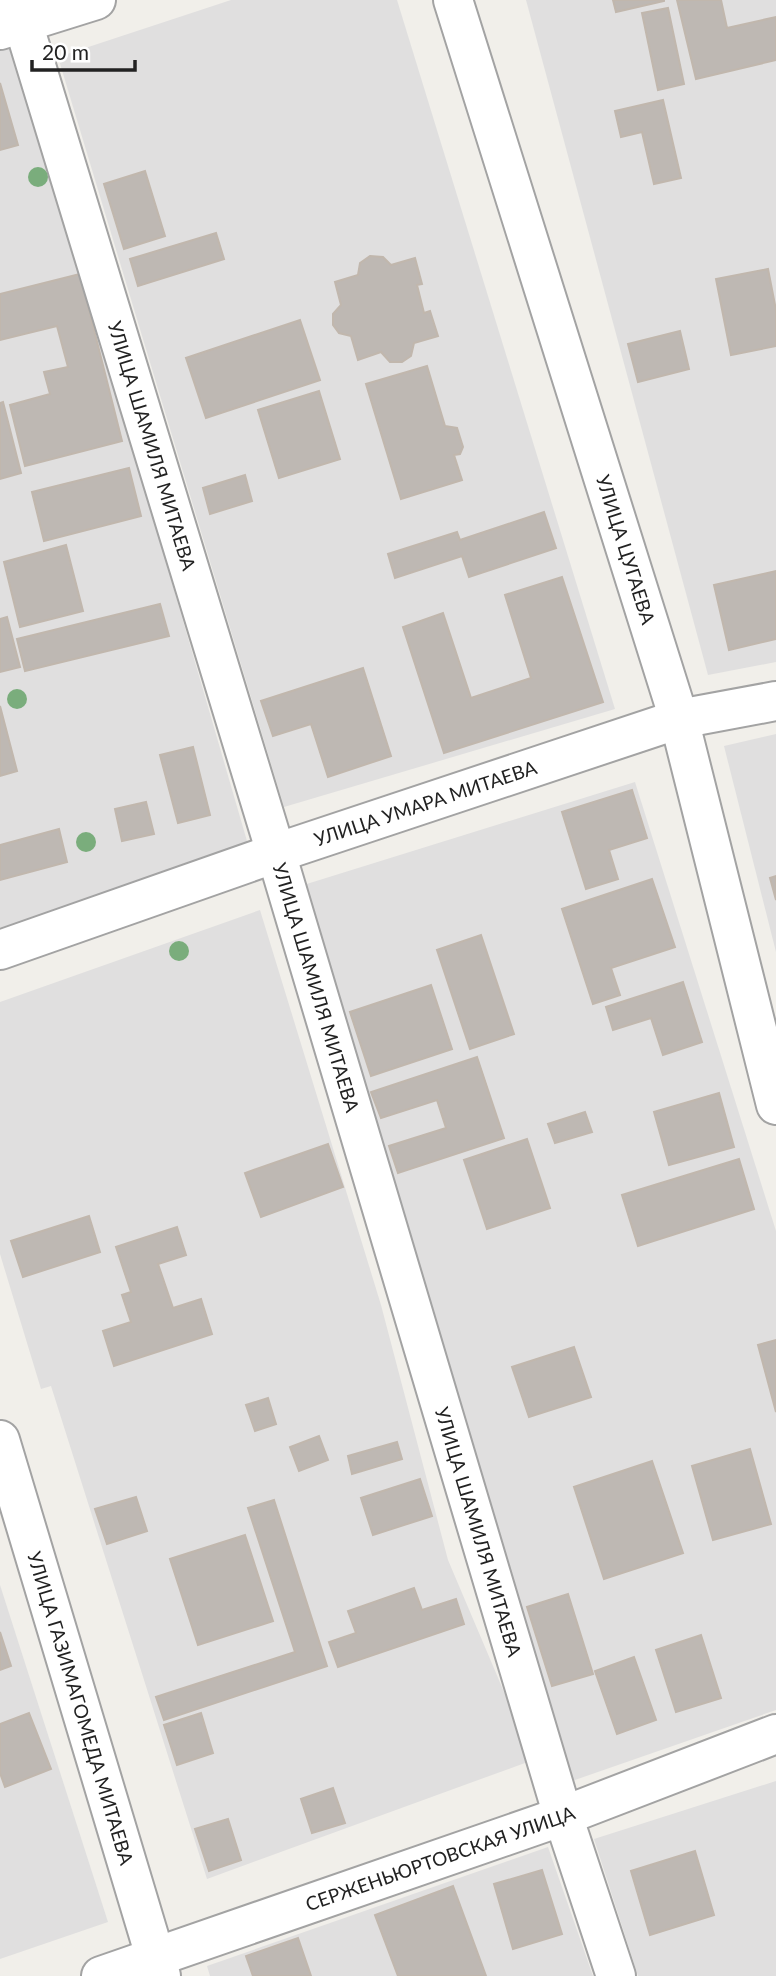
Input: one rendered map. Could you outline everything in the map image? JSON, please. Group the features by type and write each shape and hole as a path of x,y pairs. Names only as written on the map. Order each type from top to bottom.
{"street":[{"path":"13,18 96,0"},
{"name":"УЛИЦА ЦУГАЕВА","path":"453,0 679,719 776,1105"},
{"name":"УЛИЦА ШАМИЛЯ МИТАЕВА","path":"13,18 276,853 563,1816 616,1976"},
{"name":"УЛИЦА УМАРА МИТАЕВА","path":"0,950 276,853 679,719 776,701"},
{"name":"УЛИЦА ГАЗИМАГОМЕДА МИТАЕВА","path":"0,1440 158,1967"},
{"name":"СЕРЖЕНЬЮРТОВСКАЯ УЛИЦА","path":"101,1976 158,1967 776,1734"}],"shaded area":[{"path":"231,0 397,0 615,709 284,807 58,57"},
{"path":"526,0 776,0 776,662 708,675"},
{"path":"15,42 249,848 0,928 0,46"},
{"path":"776,734 776,952 724,746"},
{"path":"635,782 776,1231 776,1710 572,1781 297,887"},
{"path":"260,910 381,1305 448,1560 533,1760 207,1879 51,1386 41,1389 0,1254 0,1002"},
{"path":"0,1585 108,1922 0,1959"},
{"path":"776,1781 776,1976 638,1976 594,1839"},
{"path":"548,1847 593,1976 210,1976 207,1966"}],"building":[{"path":"613,0 664,0 664,1 616,12"},
{"path":"677,0 721,0 727,28 776,17 776,60 696,79"},
{"path":"668,8 684,84 658,90 642,13"},
{"path":"0,83 18,145 0,150"},
{"path":"663,100 681,178 654,184 642,132 621,137 615,111"},
{"path":"145,171 165,236 124,249 104,184"},
{"path":"216,233 224,259 138,286 130,259"},
{"path":"370,256 383,257 391,265 415,258 422,284 417,285 424,313 430,311 438,336 414,343 411,356 402,362 390,362 381,352 358,360 351,336 339,333 333,325 333,314 341,305 335,282 358,275 360,263"},
{"path":"768,269 776,310 776,346 731,355 716,279"},
{"path":"80,274 122,441 25,466 10,405 50,394 44,372 68,367 57,326 0,340 0,294"},
{"path":"300,320 320,380 206,418 186,358"},
{"path":"680,331 689,369 638,382 628,344"},
{"path":"427,366 445,426 457,428 463,447 460,454 454,455 462,480 401,499 366,384"},
{"path":"319,391 340,459 279,478 258,410"},
{"path":"3,402 21,473 0,479 0,403"},
{"path":"129,468 141,516 44,541 32,492"},
{"path":"245,475 252,501 210,514 203,488"},
{"path":"544,512 556,548 469,577 462,556 395,578 388,554 457,532 460,540"},
{"path":"66,545 83,611 20,627 4,562"},
{"path":"776,571 776,639 729,650 714,585"},
{"path":"562,577 603,702 444,753 403,627 443,613 471,698 531,678 505,595"},
{"path":"160,604 169,636 25,671 17,639"},
{"path":"7,617 20,667 0,672 0,619"},
{"path":"363,668 391,756 328,777 311,724 273,736 261,701"},
{"path":"0,706 17,771 0,776"},
{"path":"193,747 210,815 178,823 160,755"},
{"path":"632,790 647,838 609,850 618,879 586,889 562,812"},
{"path":"146,802 154,834 122,841 115,809"},
{"path":"59,829 67,862 0,880 0,845"},
{"path":"776,876 776,900 770,878"},
{"path":"652,879 675,947 611,968 620,995 593,1004 562,909"},
{"path":"481,935 514,1034 470,1049 437,950"},
{"path":"683,982 702,1042 663,1055 651,1018 613,1030 606,1007"},
{"path":"431,985 452,1049 371,1076 350,1012"},
{"path":"477,1057 504,1138 398,1173 389,1146 446,1128 437,1100 381,1118 371,1092"},
{"path":"719,1093 734,1147 669,1165 654,1112"},
{"path":"585,1112 592,1132 555,1143 548,1124"},
{"path":"527,1139 550,1208 487,1229 464,1160"},
{"path":"328,1144 343,1187 261,1217 245,1173"},
{"path":"739,1159 754,1209 638,1246 622,1195"},
{"path":"89,1216 100,1252 23,1277 11,1241"},
{"path":"177,1227 186,1255 158,1264 173,1308 201,1299 212,1334 114,1366 103,1331 131,1322 122,1295 131,1292 116,1247"},
{"path":"776,1340 776,1412 758,1345"},
{"path":"574,1347 591,1397 529,1417 512,1367"},
{"path":"268,1398 276,1424 255,1431 246,1405"},
{"path":"319,1436 328,1460 299,1471 290,1447"},
{"path":"397,1442 402,1459 352,1474 348,1456"},
{"path":"750,1449 771,1524 713,1540 692,1466"},
{"path":"652,1461 683,1553 604,1579 574,1487"},
{"path":"420,1479 432,1516 373,1535 361,1498"},
{"path":"136,1497 147,1531 107,1544 95,1509"},
{"path":"274,1500 327,1666 164,1720 156,1697 295,1652 248,1508"},
{"path":"245,1535 273,1621 198,1645 170,1559"},
{"path":"414,1588 422,1610 456,1599 464,1624 338,1667 329,1642 356,1633 348,1611"},
{"path":"568,1594 593,1674 552,1686 527,1607"},
{"path":"0,1632 11,1666 0,1670"},
{"path":"701,1635 721,1698 676,1712 656,1650"},
{"path":"634,1657 656,1720 617,1734 595,1671"},
{"path":"29,1713 51,1769 5,1787 0,1773 0,1724"},
{"path":"201,1713 213,1753 177,1765 164,1725"},
{"path":"333,1788 345,1823 312,1833 301,1799"},
{"path":"228,1819 241,1860 209,1871 195,1829"},
{"path":"695,1851 714,1915 650,1935 631,1871"},
{"path":"542,1870 562,1934 513,1949 494,1884"},
{"path":"453,1886 486,1976 398,1976 375,1915"},
{"path":"298,1938 311,1976 253,1976 246,1956"}]}
